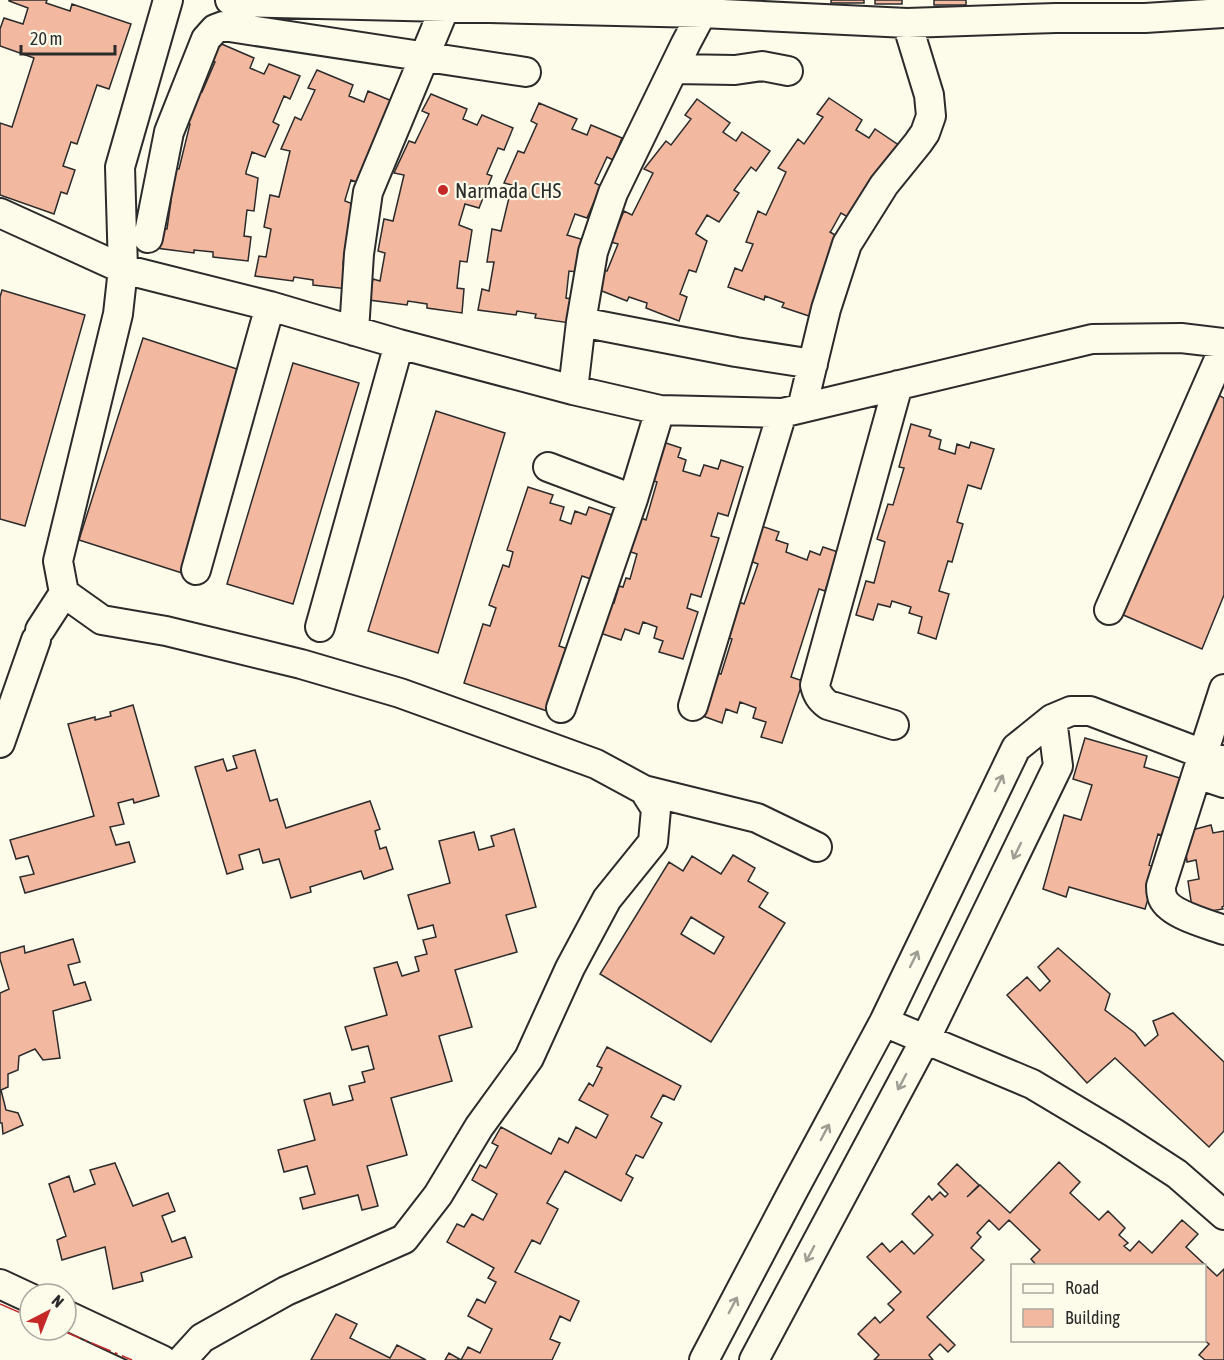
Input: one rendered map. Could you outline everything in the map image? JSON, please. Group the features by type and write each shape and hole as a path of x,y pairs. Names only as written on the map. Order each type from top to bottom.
{"street":[{"path":"0,743 38,635 64,593 58,561 118,314 123,269 120,166 168,0"},
{"path":"230,0 233,2 702,14 907,23 1056,18 1145,18 1224,13"},
{"path":"354,331 359,254 368,192 445,7"},
{"path":"573,390 581,322 593,252 613,192 702,14"},
{"path":"693,706 792,410 813,364 826,309 847,244 884,185 925,133 931,116 929,95 907,23"},
{"path":"148,238 168,132 206,39 215,29 223,26 526,72"},
{"path":"674,69 735,70 762,66 788,71"},
{"path":"134,119 168,132"},
{"path":"0,213 123,269 270,306 399,344 573,390 660,410 792,410 1092,339 1181,338 1224,344"},
{"path":"196,570 270,306"},
{"path":"581,322 736,352 813,364"},
{"path":"320,627 399,344"},
{"path":"1109,610 1224,348"},
{"path":"894,725 828,705 822,700 815,685 898,385"},
{"path":"561,708 633,499 660,410"},
{"path":"548,468 633,499"},
{"path":"64,593 102,620 188,636 301,664 400,693 596,764 644,790 757,818 816,847"},
{"path":"1224,689 1208,763 1161,886 1161,896 1176,912 1224,930"},
{"path":"708,1359 794,1189 884,1022 1016,748 1052,719 1071,711 1090,711 1208,763 1224,783"},
{"path":"754,1360 925,1040 1058,766 1052,719"},
{"path":"182,1360 202,1338 286,1291 404,1239 438,1195 479,1127 529,1058 570,968 607,899 653,842 656,809 644,790"},
{"path":"959,865 1001,884"},
{"path":"884,1022 1032,1084 1178,1174 1224,1215"},
{"path":"0,1284 18,1292"},
{"path":"78,1321 162,1360"}],"building":[{"path":"9,0 47,0 46,3 70,11 72,4 131,24 109,89 97,85 77,144 71,142 63,166 75,170 67,194 61,192 54,214 0,195 0,123 12,127 34,58 0,46 0,29 4,18 23,24 28,8"},
{"path":"831,0 864,0 864,3 831,3"},
{"path":"875,0 902,0 902,4 875,4"},
{"path":"934,0 966,0 966,5 934,5"},
{"path":"217,42 254,58 250,68 264,74 269,64 300,76 290,99 284,96 273,122 279,125 265,157 252,152 246,172 258,178 254,211 247,210 244,236 251,237 248,261 213,257 213,252 194,250 194,253 156,248 160,228 167,229 171,201 165,200 170,168 179,169 190,124 181,121 195,89 202,92 215,62 209,60"},
{"path":"317,70 353,85 349,96 364,102 368,91 399,104 365,185 351,180 345,200 358,206 354,239 347,238 343,264 351,265 348,289 313,285 313,280 294,277 293,281 255,276 259,256 266,257 271,229 264,227 270,195 279,197 290,151 281,149 295,117 301,120 315,90 308,88"},
{"name":"Narmada CHS","path":"431,94 467,109 463,119 477,125 482,115 513,128 504,150 498,148 487,174 492,176 479,208 465,204 459,224 472,230 467,262 460,261 457,288 464,289 462,313 427,308 427,304 408,301 407,305 369,300 373,279 380,281 385,253 378,251 384,219 393,221 404,175 394,173 409,141 415,143 429,114 422,111"},
{"path":"829,98 862,120 856,130 869,138 875,129 903,148 853,220 841,213 830,232 842,239 815,318 782,307 784,303 765,296 764,300 728,287 735,268 742,271 753,244 746,242 758,211 766,215 786,172 778,168 798,139 804,144 823,117 817,114"},
{"path":"697,99 730,123 723,132 736,141 742,132 770,151 756,171 751,167 734,190 739,193 719,222 707,215 696,233 707,241 696,272 689,270 680,294 687,297 679,321 646,308 647,303 629,297 627,301 592,287 600,268 607,271 618,244 611,242 624,211 632,215 653,173 644,169 666,141 671,145 691,119 685,115"},
{"path":"539,103 577,119 572,129 587,135 591,125 622,138 613,160 607,157 595,183 601,186 587,218 575,214 567,235 581,239 577,272 569,271 566,298 573,299 570,323 535,318 536,314 517,311 516,315 478,310 482,289 489,291 494,262 487,262 492,229 501,231 512,185 504,183 518,151 524,153 537,124 531,121"},
{"path":"2,290 85,315 25,526 0,519 0,297"},
{"path":"143,338 246,372 182,573 79,540"},
{"path":"293,363 359,383 293,604 227,584"},
{"path":"1214,393 1224,398 1224,595 1202,649 1121,614"},
{"path":"436,411 505,433 438,653 368,631"},
{"path":"911,424 931,430 929,436 941,440 939,449 955,454 957,444 969,448 971,442 994,449 981,489 968,485 957,522 963,524 952,562 948,561 939,591 949,594 936,639 918,633 922,617 909,613 911,607 892,601 890,607 878,604 873,620 856,615 866,581 874,583 885,542 877,539 888,504 893,505 904,468 899,467"},
{"path":"660,441 681,448 678,457 686,460 683,471 700,476 704,465 718,469 721,460 743,467 728,516 718,513 711,536 719,538 701,597 691,594 687,608 698,612 683,659 659,652 663,641 654,638 657,627 643,622 639,634 625,629 621,640 600,633 610,602 614,603 619,586 623,587 626,578 630,579 637,554 628,551 639,517 646,520 657,482 648,479"},
{"path":"528,487 553,495 550,503 564,507 560,520 571,524 575,511 586,515 589,507 615,516 594,580 582,576 559,646 571,650 550,712 464,683 483,624 490,626 496,608 489,605 503,565 509,567 513,552 507,550"},
{"path":"761,526 779,532 776,540 788,544 786,552 807,560 810,551 820,555 823,547 838,552 825,591 819,589 791,677 803,681 782,743 761,737 766,722 753,718 756,708 740,702 737,713 726,709 722,723 700,715 714,672 721,674 732,639 725,637 737,601 744,604 758,564 750,561"},
{"path":"133,705 159,796 134,803 133,799 118,803 124,824 110,827 116,845 129,842 135,862 25,893 20,877 34,874 28,856 16,859 10,840 94,816 68,724 95,717 95,720 111,716 110,712"},
{"path":"1085,738 1147,756 1144,767 1183,779 1166,837 1158,834 1149,865 1157,868 1145,909 1069,887 1066,897 1043,889 1064,815 1081,820 1092,785 1073,779"},
{"path":"255,750 270,801 277,799 286,828 370,801 380,829 375,831 380,849 386,847 393,869 364,879 361,871 310,887 311,892 291,898 279,859 263,863 259,849 239,855 243,869 227,874 195,767 223,759 227,771 237,768 233,756"},
{"path":"1211,825 1213,833 1224,831 1224,906 1223,909 1193,914 1188,881 1199,879 1196,860 1187,862 1184,832"},
{"path":"514,829 536,907 506,915 517,952 455,970 472,1027 439,1036 452,1081 391,1098 407,1155 367,1166 378,1206 362,1210 358,1195 303,1209 300,1198 315,1194 307,1166 284,1172 278,1150 315,1140 304,1100 330,1093 333,1105 353,1100 349,1086 365,1082 362,1072 374,1069 368,1046 352,1050 345,1027 387,1015 374,968 397,962 402,976 419,971 415,957 427,954 423,940 436,937 433,925 418,929 408,895 450,883 439,841 474,832 479,850 494,846 491,836"},
{"path":"733,855 755,868 748,881 768,893 759,907 785,923 711,1042 600,974 669,862 683,871 692,856 721,874","holes":["691,917 724,937 714,954 681,934"]},
{"path":"73,939 80,962 68,965 74,985 85,982 91,1000 53,1011 60,1058 43,1060 35,1049 19,1056 18,1070 8,1074 8,1087 1,1090 6,1110 18,1113 23,1125 3,1134 2,1123 0,1123 0,993 9,989 0,953 24,946 25,953"},
{"path":"1058,948 1110,994 1105,1010 1135,1033 1145,1046 1158,1035 1153,1021 1173,1013 1224,1062 1224,1131 1209,1147 1115,1058 1087,1083 1007,995 1027,977 1040,991 1050,981 1038,967"},
{"path":"607,1047 681,1086 674,1100 663,1095 651,1117 662,1123 643,1158 636,1155 626,1174 633,1178 621,1201 565,1171 547,1203 558,1209 540,1244 532,1240 515,1272 579,1301 570,1321 560,1316 550,1339 560,1343 552,1360 461,1360 468,1347 480,1353 492,1329 468,1316 477,1299 485,1303 496,1282 488,1278 494,1268 447,1242 457,1224 464,1227 472,1214 483,1220 497,1194 472,1180 480,1165 486,1168 498,1146 492,1143 501,1127 551,1154 559,1138 568,1143 576,1127 596,1138 608,1115 579,1100 589,1083 593,1086 602,1068 597,1066"},
{"path":"1059,1162 1080,1182 1070,1193 1099,1220 1108,1211 1125,1228 1119,1235 1128,1243 1124,1246 1130,1251 1139,1241 1152,1253 1182,1220 1198,1234 1186,1247 1204,1264 1035,1264 1031,1259 1040,1250 1009,1220 999,1230 989,1220 977,1233 981,1237 971,1248 984,1260 927,1317 955,1345 948,1352 940,1344 929,1355 933,1360 874,1360 879,1355 858,1334 875,1317 880,1323 894,1310 888,1304 901,1292 867,1257 882,1243 890,1252 902,1241 914,1254 933,1235 912,1214 929,1196 932,1200 940,1192 945,1197 948,1194 938,1184 957,1164 979,1185 967,1197 980,1185 1010,1213"},
{"path":"115,1163 133,1206 168,1193 175,1211 162,1216 172,1242 185,1237 192,1257 141,1273 143,1281 113,1289 105,1247 62,1260 57,1240 66,1236 49,1184 69,1176 74,1192 95,1184 90,1170"},
{"path":"1206,1266 1217,1276 1224,1269 1224,1360 1205,1360 1199,1355 1209,1344 1206,1342"},
{"path":"336,1314 357,1324 350,1338 390,1358 397,1345 426,1360 311,1360"},
{"path":"449,1353 461,1360 445,1360"}],"power":[{"path":"0,1304 18,1312"},
{"path":"78,1337 132,1360"}],"place":[{"name":"Narmada CHS","path":"443,190"}]}
